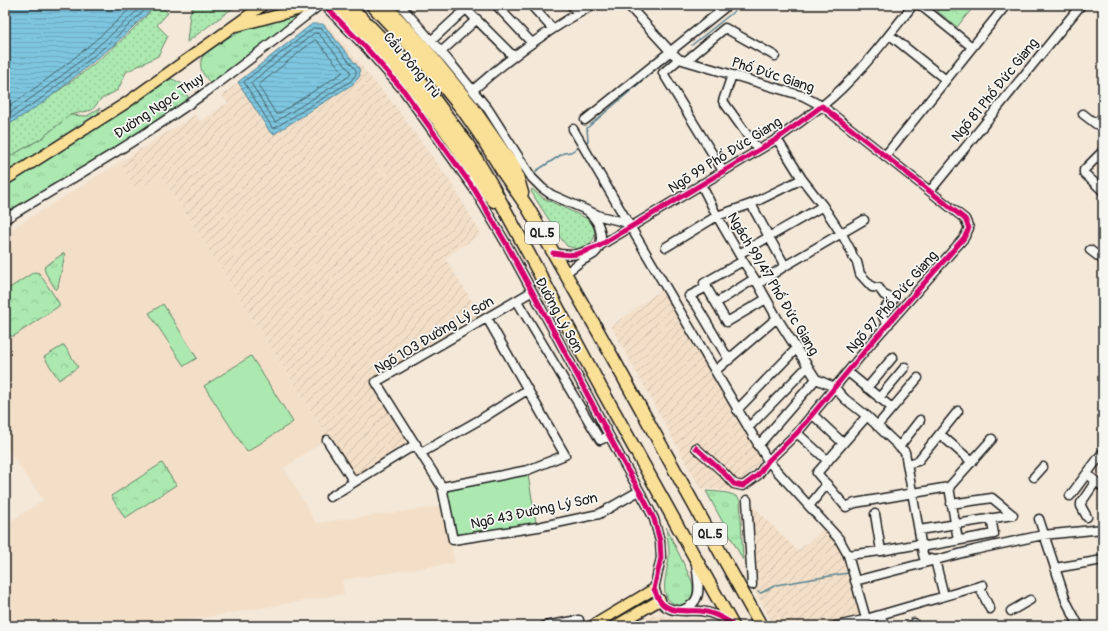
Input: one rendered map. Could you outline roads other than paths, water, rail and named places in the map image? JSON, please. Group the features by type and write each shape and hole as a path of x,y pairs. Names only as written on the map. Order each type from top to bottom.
{"highway":[{"name":"Cầu Đông Trù","path":"335,5 393,65 464,147"},
{"name":"Cầu Đông Trù","path":"349,5 396,54 421,83 464,147"},
{"name":"Cầu Đông Trù","path":"372,5 414,50 485,133"},
{"name":"Cầu Đông Trù","path":"385,5 447,74 485,133"},
{"name":"Đường Lý Sơn","path":"485,133 505,175 528,208 554,253 761,626"},
{"name":"Đường Lý Sơn","path":"464,147 490,182 695,559 732,624"}],"main road":[{"name":"Đường Ngọc Thụy","path":"5,180 126,103 263,5"},
{"path":"231,28 316,5"},
{"path":"592,626 654,589"},
{"path":"616,626 660,600"}],"street":[{"name":"Đường Ngọc Thụy","path":"5,219 188,105 320,5"},
{"name":"Đường Lý Sơn","path":"324,5 368,50 404,91 474,189 507,245 654,519 661,546 661,558 654,589"},
{"path":"400,5 488,109 537,184 546,192 570,203 600,216 629,225"},
{"path":"496,5 532,43"},
{"path":"531,5 552,28"},
{"path":"571,5 578,13"},
{"path":"473,90 514,56 552,28 593,5"},
{"name":"Phố Đức Giang","path":"628,5 670,51 683,60 803,96 822,106 836,95 864,68 913,5"},
{"path":"585,120 728,5"},
{"path":"920,5 972,47"},
{"path":"885,156 1006,5"},
{"name":"Ngõ 81 Phố Đức Giang","path":"930,192 1081,5"},
{"path":"431,41 466,6 514,56"},
{"path":"441,52 477,19"},
{"path":"723,171 663,73 683,60 725,28 775,56"},
{"path":"890,35 946,80"},
{"path":"732,75 723,101 758,150"},
{"name":"Ngõ 97 Phố Đức Giang","path":"696,448 724,472 734,484 743,486 758,475 768,462 797,433 873,341 964,238 969,228 965,219 822,106"},
{"name":"Ngõ 99 Phố Đức Giang","path":"599,246 629,225 639,222 777,139 822,106"},
{"path":"1083,114 1096,124 1103,116"},
{"path":"573,129 768,462 839,539 848,555 866,619"},
{"path":"777,139 802,179 823,206 841,234 857,262 860,274 872,287 879,288 884,295 894,299 884,309 882,315 885,321 889,324"},
{"path":"1103,151 1084,170 1084,173 1103,191"},
{"path":"666,247 717,216 751,204 802,179"},
{"name":"Ngách 99/47 Phố Đức Giang","path":"701,184 741,258 816,379"},
{"path":"565,274 594,253 599,246 601,234 599,224 591,214 570,203"},
{"path":"751,204 785,266"},
{"path":"728,360 689,296 769,237 823,206"},
{"path":"716,303 785,266 864,220"},
{"path":"554,253 562,255 579,255 599,246"},
{"path":"1090,250 1103,260"},
{"path":"705,285 727,322 766,299"},
{"name":"Ngõ 103 Đường Lý Sơn","path":"453,540 442,487 376,382 531,292"},
{"path":"517,301 600,440 609,436"},
{"path":"442,487 528,470 565,455 527,390 507,352 486,318"},
{"path":"715,371 777,318"},
{"path":"737,410 797,348"},
{"path":"868,388 892,357"},
{"path":"748,428 808,366"},
{"path":"879,398 905,368"},
{"path":"848,372 892,408"},
{"path":"877,426 918,378"},
{"path":"758,446 816,379 834,387 845,399 867,416 905,452 913,493 920,544 924,558 935,560"},
{"path":"421,453 481,419 527,390"},
{"path":"907,464 918,461 958,411"},
{"path":"812,414 843,443"},
{"path":"867,416 817,473 846,507 855,503 949,487 992,439"},
{"path":"899,447 920,420"},
{"path":"797,433 828,461"},
{"path":"940,434 972,462"},
{"path":"327,440 354,482"},
{"path":"330,497 416,444"},
{"path":"1070,496 1103,452"},
{"path":"1034,477 1043,467"},
{"path":"1087,474 1103,487"},
{"path":"1088,517 1081,503 1096,481"},
{"path":"809,506 826,484"},
{"path":"949,487 958,540"},
{"name":"Ngõ 43 Đường Lý Sơn","path":"453,540 538,527 599,514 639,491"},
{"path":"919,530 1013,515 992,498 951,504"},
{"path":"747,500 752,585"},
{"path":"875,514 881,551"},
{"path":"848,555 920,544 927,546 994,534 991,518"},
{"path":"1039,519 1043,535 1066,601 1079,626"},
{"path":"855,581 974,550 1043,535 1103,529"},
{"name":"Đường Lý Sơn","path":"678,611 692,605 698,595 699,589 695,559"},
{"path":"935,560 944,596"},
{"path":"1055,568 1103,560"},
{"path":"837,626 981,586 990,609"},
{"path":"654,589 660,600 668,608 678,611"},
{"path":"1011,612 1030,600"},
{"name":"Đường Lý Sơn","path":"678,611 702,611 711,613 732,624"},
{"path":"880,615 884,626"},
{"path":"545,626 579,620"}],"water":[{"path":"5,5 156,5 115,44 44,102 5,127"},
{"path":"312,24 323,24 359,68 360,76 353,84 274,134 270,132 238,82"}],"waterway":[{"path":"692,45 742,5"},
{"path":"584,143 588,141 587,128 669,58"},
{"path":"536,171 564,153 571,152 580,146"},
{"path":"758,592 761,593 776,585 848,573"}]}
